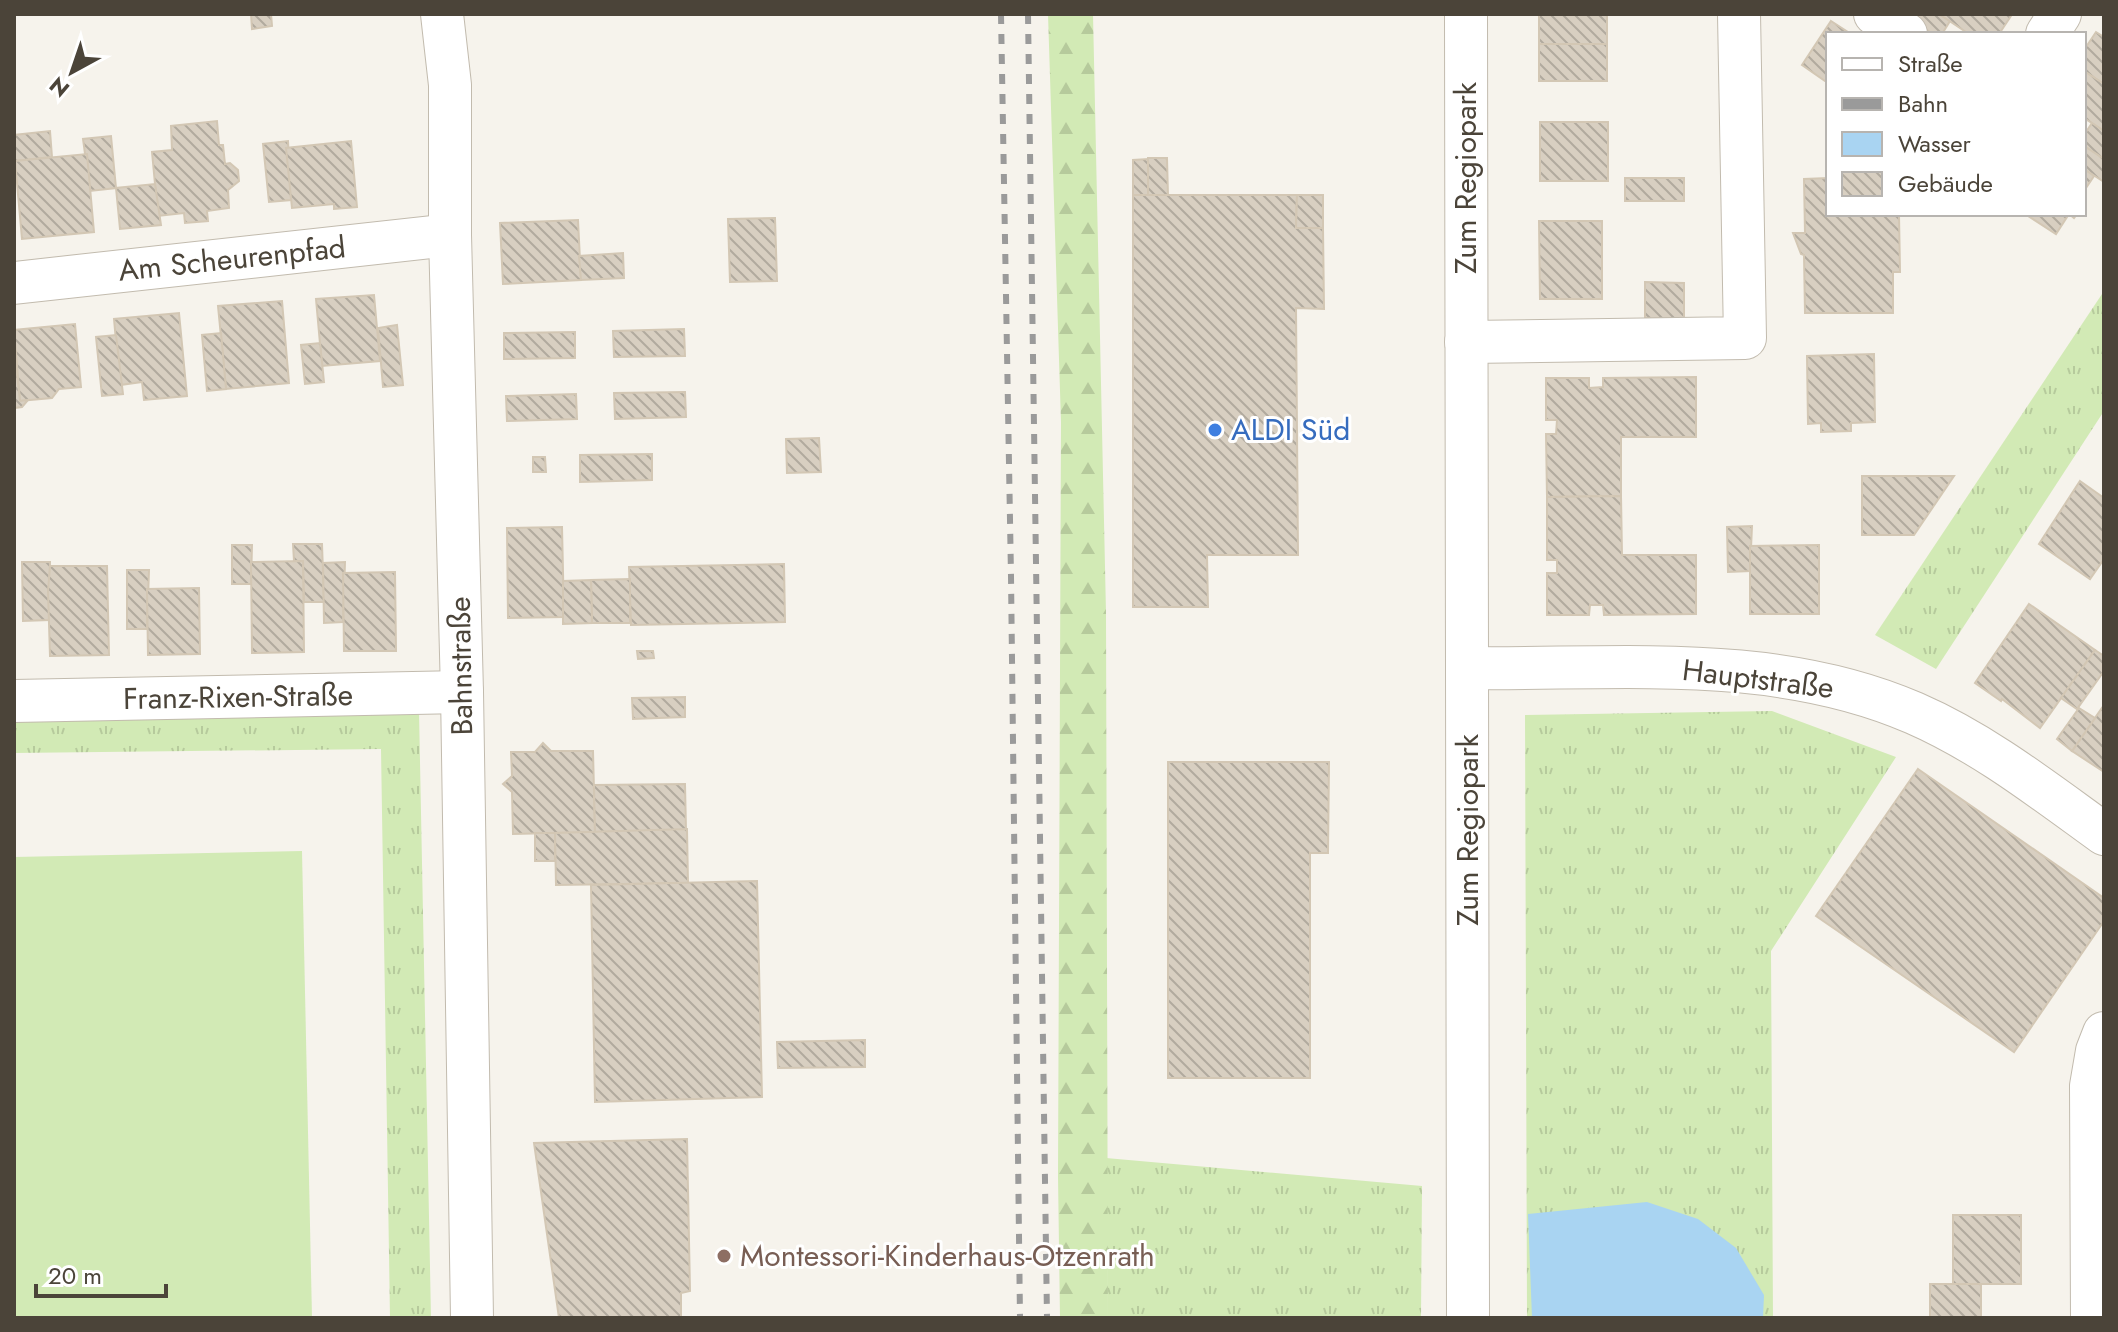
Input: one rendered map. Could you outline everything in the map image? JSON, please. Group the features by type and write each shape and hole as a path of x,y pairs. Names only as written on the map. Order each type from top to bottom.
{"street":[{"name":"Bahnstraße","path":"442,14 450,85 450,235 462,692 472,1318"},
{"name":"Zum Regiopark","path":"1466,14 1468,1318"},
{"path":"1466,342 1745,338 1739,14"},
{"path":"1875,14 1903,32"},
{"path":"2048,32 2060,14"},
{"name":"Am Scheurenpfad","path":"14,283 450,235"},
{"name":"Hauptstraße","path":"1469,668 1714,669 1790,677 1849,689 1916,713 1974,744 2104,834"},
{"name":"Franz-Rixen-Straße","path":"14,701 462,692"},
{"path":"2092,1318 2091,1086 2094,1062 2104,1033"}],"green space":[{"path":"1048,14 1093,14 1106,613 1108,1318 1060,1318 1061,422"},
{"path":"2104,291 2104,411 1936,669 1875,635"},
{"path":"419,711 431,1318 390,1318 381,749 14,753 14,721"},
{"path":"1772,711 1896,757 1771,951 1773,1318 1527,1318 1525,715"},
{"path":"302,851 312,1318 14,1318 14,857"},
{"path":"1106,1158 1422,1186 1421,1318 1108,1318"}],"water":[{"path":"1647,1202 1698,1219 1736,1248 1764,1295 1763,1318 1532,1318 1528,1214"}],"building":[{"path":"251,14 271,14 272,26 252,29"},
{"path":"1539,14 1607,14 1607,44 1539,44"},
{"path":"1903,14 1939,14 1950,21 1943,32 1930,32"},
{"path":"1939,14 2011,16 2000,32 1966,32"},
{"path":"1831,21 1848,32 1826,32 1826,82 1802,65"},
{"path":"2096,32 2104,37 2104,84 2086,72 2086,47"},
{"path":"1539,44 1607,44 1607,81 1539,81"},
{"path":"2086,72 2104,84 2104,131 2086,119"},
{"path":"217,121 219,145 223,145 225,164 230,163 238,170 239,181 228,190 229,208 207,211 208,221 185,223 184,213 158,216 152,152 172,150 171,126"},
{"path":"1540,122 1608,122 1608,181 1540,181"},
{"path":"2092,123 2104,131 2104,159 2086,147 2086,132"},
{"path":"50,131 52,157 15,161 14,135"},
{"path":"111,136 116,188 90,191 83,139"},
{"path":"288,141 291,200 269,202 263,144"},
{"path":"351,141 357,207 334,209 334,204 292,208 286,148"},
{"path":"2086,147 2104,159 2104,182 2086,170"},
{"path":"87,154 94,232 22,239 15,161"},
{"path":"1148,158 1167,158 1168,196 1148,196"},
{"path":"1148,159 1148,196 1136,197 1133,195 1133,160"},
{"path":"2086,170 2094,176 2086,188"},
{"path":"1625,178 1684,178 1684,201 1625,201"},
{"path":"1826,178 1826,216 1899,216 1900,272 1893,272 1893,313 1805,313 1804,255 1793,233 1805,233 1804,179"},
{"path":"155,184 161,225 120,229 116,188"},
{"name":"ALDI Süd","path":"1133,195 1297,195 1296,228 1323,228 1324,309 1296,308 1298,555 1207,555 1208,607 1133,607"},
{"path":"1297,195 1323,195 1323,228 1296,228"},
{"path":"2028,216 2068,216 2056,234"},
{"path":"775,218 777,281 730,282 728,219"},
{"path":"578,220 581,280 503,284 500,223"},
{"path":"1539,221 1602,221 1602,299 1540,299"},
{"path":"623,253 624,278 581,280 579,256"},
{"path":"1645,282 1684,283 1684,319 1645,318"},
{"path":"374,295 380,361 322,366 316,299"},
{"path":"282,301 289,383 226,389 218,306"},
{"path":"179,313 187,396 144,400 142,382 120,385 114,319"},
{"path":"75,324 81,387 59,389 52,398 20,401 14,330"},
{"path":"397,325 403,385 383,387 378,328"},
{"path":"684,329 685,356 614,357 613,331"},
{"path":"575,332 575,358 504,359 504,333"},
{"path":"221,333 226,389 207,391 202,335"},
{"path":"116,335 123,394 102,396 96,337"},
{"path":"320,343 324,382 305,384 301,345"},
{"path":"14,349 20,401 28,400 22,407 14,408"},
{"path":"1874,354 1875,422 1851,423 1851,431 1821,432 1821,423 1808,424 1807,356"},
{"path":"1696,377 1696,437 1621,437 1621,496 1547,497 1546,434 1556,434 1557,420 1546,420 1546,378 1589,378 1589,388 1603,387 1603,378"},
{"path":"685,392 686,417 615,419 614,393"},
{"path":"576,394 577,419 507,421 506,396"},
{"path":"819,438 821,472 787,473 786,439"},
{"path":"652,454 652,480 580,482 580,455"},
{"path":"533,457 545,457 546,472 533,472"},
{"path":"1862,476 1954,476 1914,535 1862,535"},
{"path":"2080,481 2104,498 2104,559 2090,579 2039,544"},
{"path":"1621,496 1622,555 1696,555 1696,614 1604,615 1603,605 1590,605 1589,615 1547,615 1547,573 1557,573 1557,560 1547,560 1547,497"},
{"path":"1752,526 1750,571 1728,572 1727,527"},
{"path":"562,527 564,617 508,618 507,528"},
{"path":"293,544 322,544 324,602 304,602 303,561 294,561"},
{"path":"232,545 252,545 251,584 232,584"},
{"path":"1819,545 1819,614 1750,614 1750,546"},
{"path":"303,561 304,652 252,653 251,562"},
{"path":"22,562 50,562 49,620 23,621"},
{"path":"345,562 343,622 324,623 323,563"},
{"path":"784,564 785,622 631,625 629,567"},
{"path":"50,566 107,566 109,655 50,656"},
{"path":"127,570 149,570 147,629 127,629"},
{"path":"395,572 396,651 344,651 343,573"},
{"path":"630,579 630,623 592,623 591,580"},
{"path":"591,580 592,623 563,624 563,581"},
{"path":"199,588 200,654 148,655 147,589"},
{"path":"2029,604 2095,650 2040,728 1975,683"},
{"path":"2095,650 2104,656 2104,671 2077,709 2061,698"},
{"path":"637,651 653,651 654,658 638,659"},
{"path":"685,697 685,717 633,719 632,698"},
{"path":"2104,705 2104,772 2072,751"},
{"path":"2079,708 2095,718 2072,751 2057,739"},
{"path":"543,743 551,751 593,751 595,832 513,834 512,792 503,784 512,776 511,752 535,752"},
{"path":"1168,762 1329,762 1328,853 1310,853 1310,1078 1168,1078"},
{"path":"1918,769 2104,898 2104,921 2014,1052 1816,916"},
{"path":"685,784 686,830 595,832 594,785"},
{"path":"687,829 688,883 556,885 555,833"},
{"path":"535,833 555,833 555,861 535,861"},
{"path":"757,881 762,1097 595,1102 591,885"},
{"path":"865,1040 865,1067 778,1068 777,1042"},
{"path":"687,1139 690,1291 681,1293 681,1318 559,1318 534,1143"},
{"path":"1953,1215 2021,1215 2021,1284 1953,1284"},
{"path":"1930,1284 1981,1284 1981,1318 1930,1318"}],"railway":[{"path":"1001,14 1020,1318"},
{"path":"1028,14 1047,1318"}],"place":[{"name":"ALDI Süd","path":"1215,430"},
{"name":"Montessori-Kinderhaus-Otzenrath","path":"724,1256"}]}
